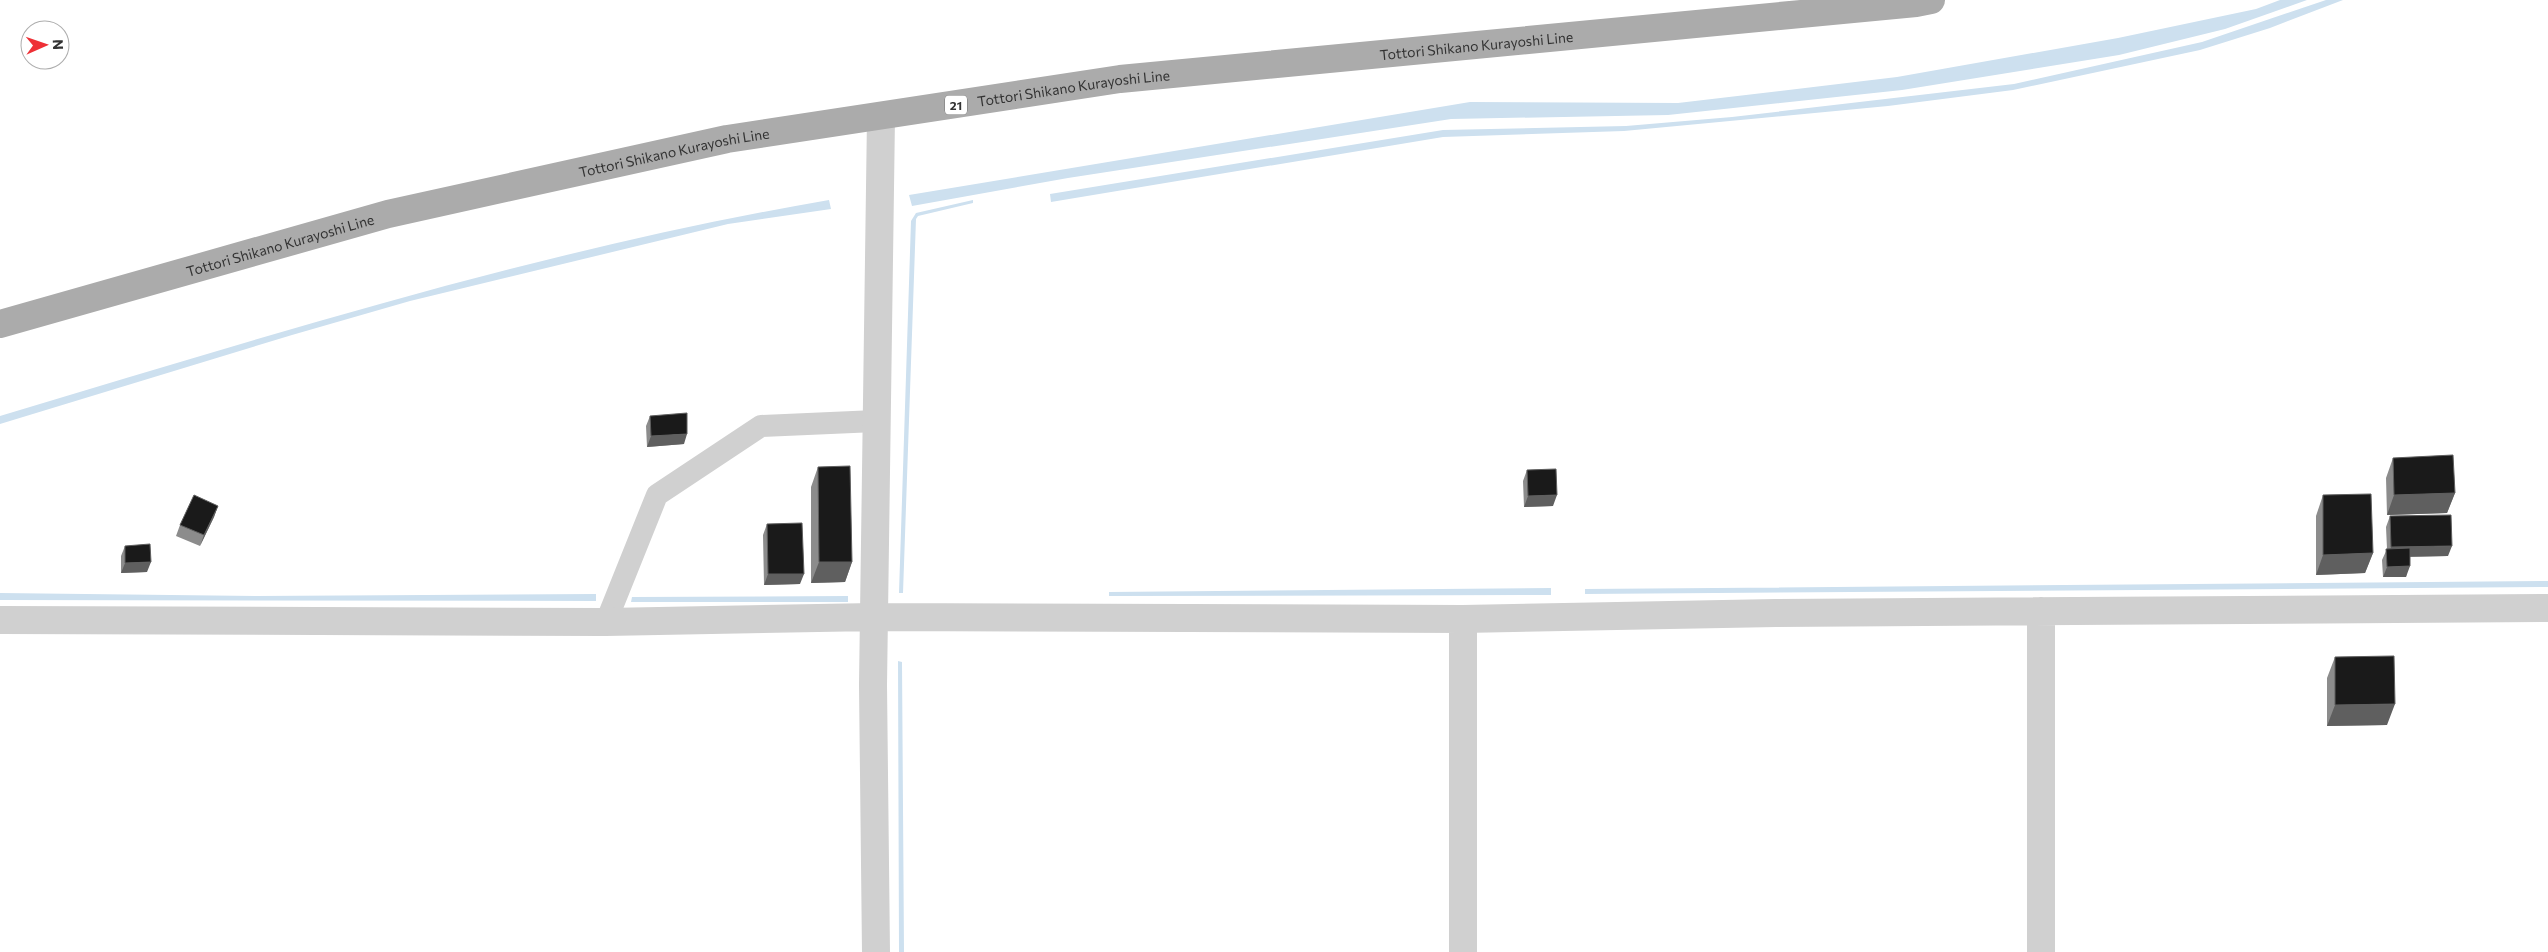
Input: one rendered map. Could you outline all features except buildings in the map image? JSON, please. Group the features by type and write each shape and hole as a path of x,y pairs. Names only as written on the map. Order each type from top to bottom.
{"main road":[{"name":"Tottori Shikano Kurayoshi Line","path":"0,324 388,214 727,140 1120,79 1916,4 1931,0"}],"street":[{"path":"876,952 874,617 881,117"},
{"path":"0,620 606,622 874,617 1463,619 1766,613 2548,608"},
{"path":"2041,611 2041,952"},
{"path":"1463,619 1463,952"}],"lane":[{"path":"606,622 657,495 761,426 876,421"}],"water":[{"path":"2280,0 2307,0 2225,29 2119,55 1902,90 1668,115 1451,119 1068,178 912,206 909,195 1470,102 1678,103 1897,77 2118,38 2256,9"},
{"path":"2326,0 2343,0 2270,28 2200,50 2013,90 1888,106 1624,131 1443,137 1051,202 1050,194 1443,130 1626,126 1732,117 2014,84 2202,42"},
{"path":"829,200 831,209 728,224 410,301 0,424 0,416 205,354 412,295 619,242"},
{"path":"973,200 973,203 918,216 916,219 903,593 899,593 911,221 916,213"},
{"path":"2548,581 2548,587 1585,594 1585,589"},
{"path":"1551,588 1551,595 1109,596 1109,592"},
{"path":"0,593 256,596 596,594 596,601 0,600"},
{"path":"848,596 848,602 631,602 632,597"},
{"path":"898,661 902,662 904,952 899,952"}]}
